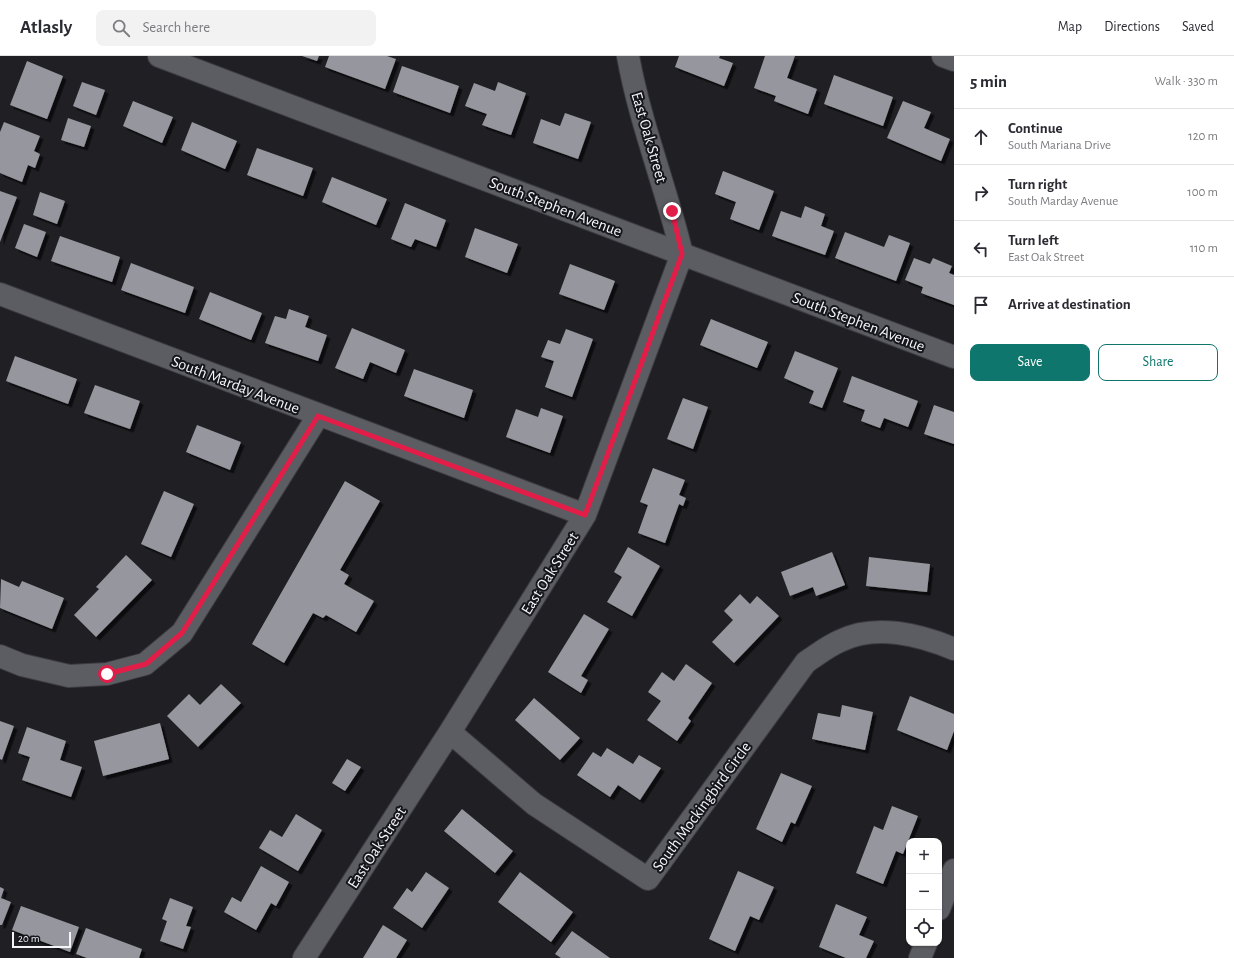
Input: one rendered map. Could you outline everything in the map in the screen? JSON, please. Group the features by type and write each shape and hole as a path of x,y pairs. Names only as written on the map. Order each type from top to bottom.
{"street":[{"name":"South Stephen Avenue","path":"159,56 954,357"},
{"name":"East Oak Street","path":"304,958 450,732 585,515 682,254 672,211 638,101 628,56"},
{"path":"943,56 954,60"},
{"name":"South Marday Avenue","path":"0,294 318,416 585,515"},
{"path":"0,656 22,665 69,676 107,674 146,664 182,633 318,416"},
{"name":"South Mockingbird Circle","path":"450,732 534,804 648,879 806,662 841,640 875,631 907,634 934,640 954,649"},
{"path":"942,901 954,870"},
{"path":"920,958 925,946"}],"building":[{"path":"302,56 319,56 317,61"},
{"path":"329,56 387,56 396,59 385,89 325,67"},
{"path":"679,56 720,56 719,58 733,63 724,86 675,67"},
{"path":"765,56 795,56 787,78 817,89 808,114 774,101 776,96 754,88"},
{"path":"27,61 63,76 47,119 10,105"},
{"path":"402,66 459,86 450,113 393,92"},
{"path":"834,75 893,97 883,126 824,104"},
{"path":"82,82 105,90 96,115 73,106"},
{"path":"498,82 526,93 511,135 482,125 487,114 465,106 474,83 495,91"},
{"path":"133,101 173,117 162,143 123,126"},
{"path":"903,101 931,112 924,128 950,139 941,161 887,138"},
{"path":"565,113 591,122 578,159 533,143 541,119 560,126"},
{"path":"68,118 91,126 84,147 61,140"},
{"path":"4,122 40,136 34,151 40,154 35,168 28,165 22,182 0,173 0,132"},
{"path":"192,122 237,141 225,169 181,150"},
{"path":"257,148 313,168 303,196 247,175"},
{"path":"723,171 774,191 759,230 730,219 736,202 715,194"},
{"path":"332,177 387,199 376,225 322,202"},
{"path":"0,191 17,197 0,242"},
{"path":"40,192 65,201 57,224 33,215"},
{"path":"405,203 446,220 436,247 415,239 411,247 391,239"},
{"path":"805,206 825,214 821,226 834,231 825,255 772,236 781,211 801,218"},
{"path":"24,224 46,232 37,257 15,248"},
{"path":"475,228 518,244 507,273 465,257"},
{"path":"845,232 884,247 889,235 910,243 896,281 835,258"},
{"path":"60,236 120,257 112,282 51,261"},
{"path":"914,258 930,264 933,258 952,266 949,273 954,275 954,305 921,293 923,287 905,280"},
{"path":"131,263 194,287 185,313 121,290"},
{"path":"570,264 615,281 604,310 559,294"},
{"path":"210,292 262,313 251,340 199,319"},
{"path":"289,309 309,316 305,327 327,335 318,361 265,343 275,316 286,319"},
{"path":"711,319 768,342 757,368 700,345"},
{"path":"352,328 405,350 396,373 370,362 363,379 335,368"},
{"path":"566,329 593,339 572,397 545,387 554,361 541,357 548,340 560,344"},
{"path":"795,351 838,368 822,408 809,403 814,391 784,378"},
{"path":"15,356 77,379 68,404 6,381"},
{"path":"414,369 473,390 464,418 404,396"},
{"path":"852,376 918,401 908,427 884,418 880,428 861,421 865,410 843,402"},
{"path":"95,385 140,401 130,429 84,413"},
{"path":"683,398 708,407 693,449 667,439"},
{"path":"934,405 954,412 954,444 924,434"},
{"path":"541,408 563,416 550,453 506,437 516,409 538,417"},
{"path":"197,425 241,442 230,470 186,452"},
{"path":"653,468 685,480 679,495 686,498 683,506 679,504 665,543 638,533 648,505 640,502"},
{"path":"345,481 380,501 340,570 349,575 344,584 374,601 356,632 326,615 323,618 313,613 284,663 252,644"},
{"path":"164,491 194,504 171,557 141,544"},
{"path":"628,547 660,566 632,616 607,602 622,577 614,572"},
{"path":"832,552 845,585 816,596 813,587 790,596 781,572"},
{"path":"126,555 152,580 96,637 74,615 99,589 96,587"},
{"path":"869,557 930,564 927,592 866,586"},
{"path":"1,579 19,587 22,581 64,598 52,629 0,608"},
{"path":"740,594 750,604 757,596 779,616 734,663 712,642 733,620 724,611"},
{"path":"584,614 609,629 581,676 588,680 581,693 548,672"},
{"path":"686,664 712,683 688,718 691,721 677,741 647,720 661,701 648,692 662,672 674,681"},
{"path":"221,684 241,703 198,747 167,716 189,694 200,705"},
{"path":"910,696 954,714 954,731 947,750 897,730"},
{"path":"534,698 580,738 560,760 515,720"},
{"path":"842,705 873,712 865,750 812,739 818,713 840,717"},
{"path":"0,721 14,726 2,760 0,759"},
{"path":"160,723 169,759 103,776 94,741"},
{"path":"27,727 66,741 60,760 82,767 71,797 22,780 30,757 18,753"},
{"path":"607,748 633,764 639,755 661,768 640,800 618,785 610,797 577,775 593,752 601,757"},
{"path":"347,759 361,767 345,791 332,783"},
{"path":"781,773 812,786 795,824 791,822 782,842 756,829"},
{"path":"892,806 918,816 909,838 906,838 906,846 903,854 896,851 883,884 856,873 874,826 883,830"},
{"path":"462,809 513,851 495,873 444,831"},
{"path":"296,814 322,830 298,871 259,848 270,830 282,837"},
{"path":"261,866 289,882 276,906 271,903 256,930 224,912 232,897 241,902"},
{"path":"738,871 774,887 759,920 750,916 735,951 709,939"},
{"path":"426,872 449,888 422,928 393,908 407,888 412,892"},
{"path":"520,872 573,912 551,942 498,902"},
{"path":"0,887 4,889 1,898 11,902 2,925 0,925"},
{"path":"170,898 193,907 186,926 191,927 183,949 160,941 167,921 162,919"},
{"path":"836,904 867,917 859,935 874,941 866,958 846,958 819,947"},
{"path":"21,906 79,927 70,952 12,930"},
{"path":"383,925 407,940 396,958 363,958"},
{"path":"86,928 142,949 139,958 87,958 76,954"},
{"path":"572,931 610,958 561,958 555,954"}],"route":[{"path":"107,674 146,664 182,633 318,416 585,515 682,254 672,211"}]}
